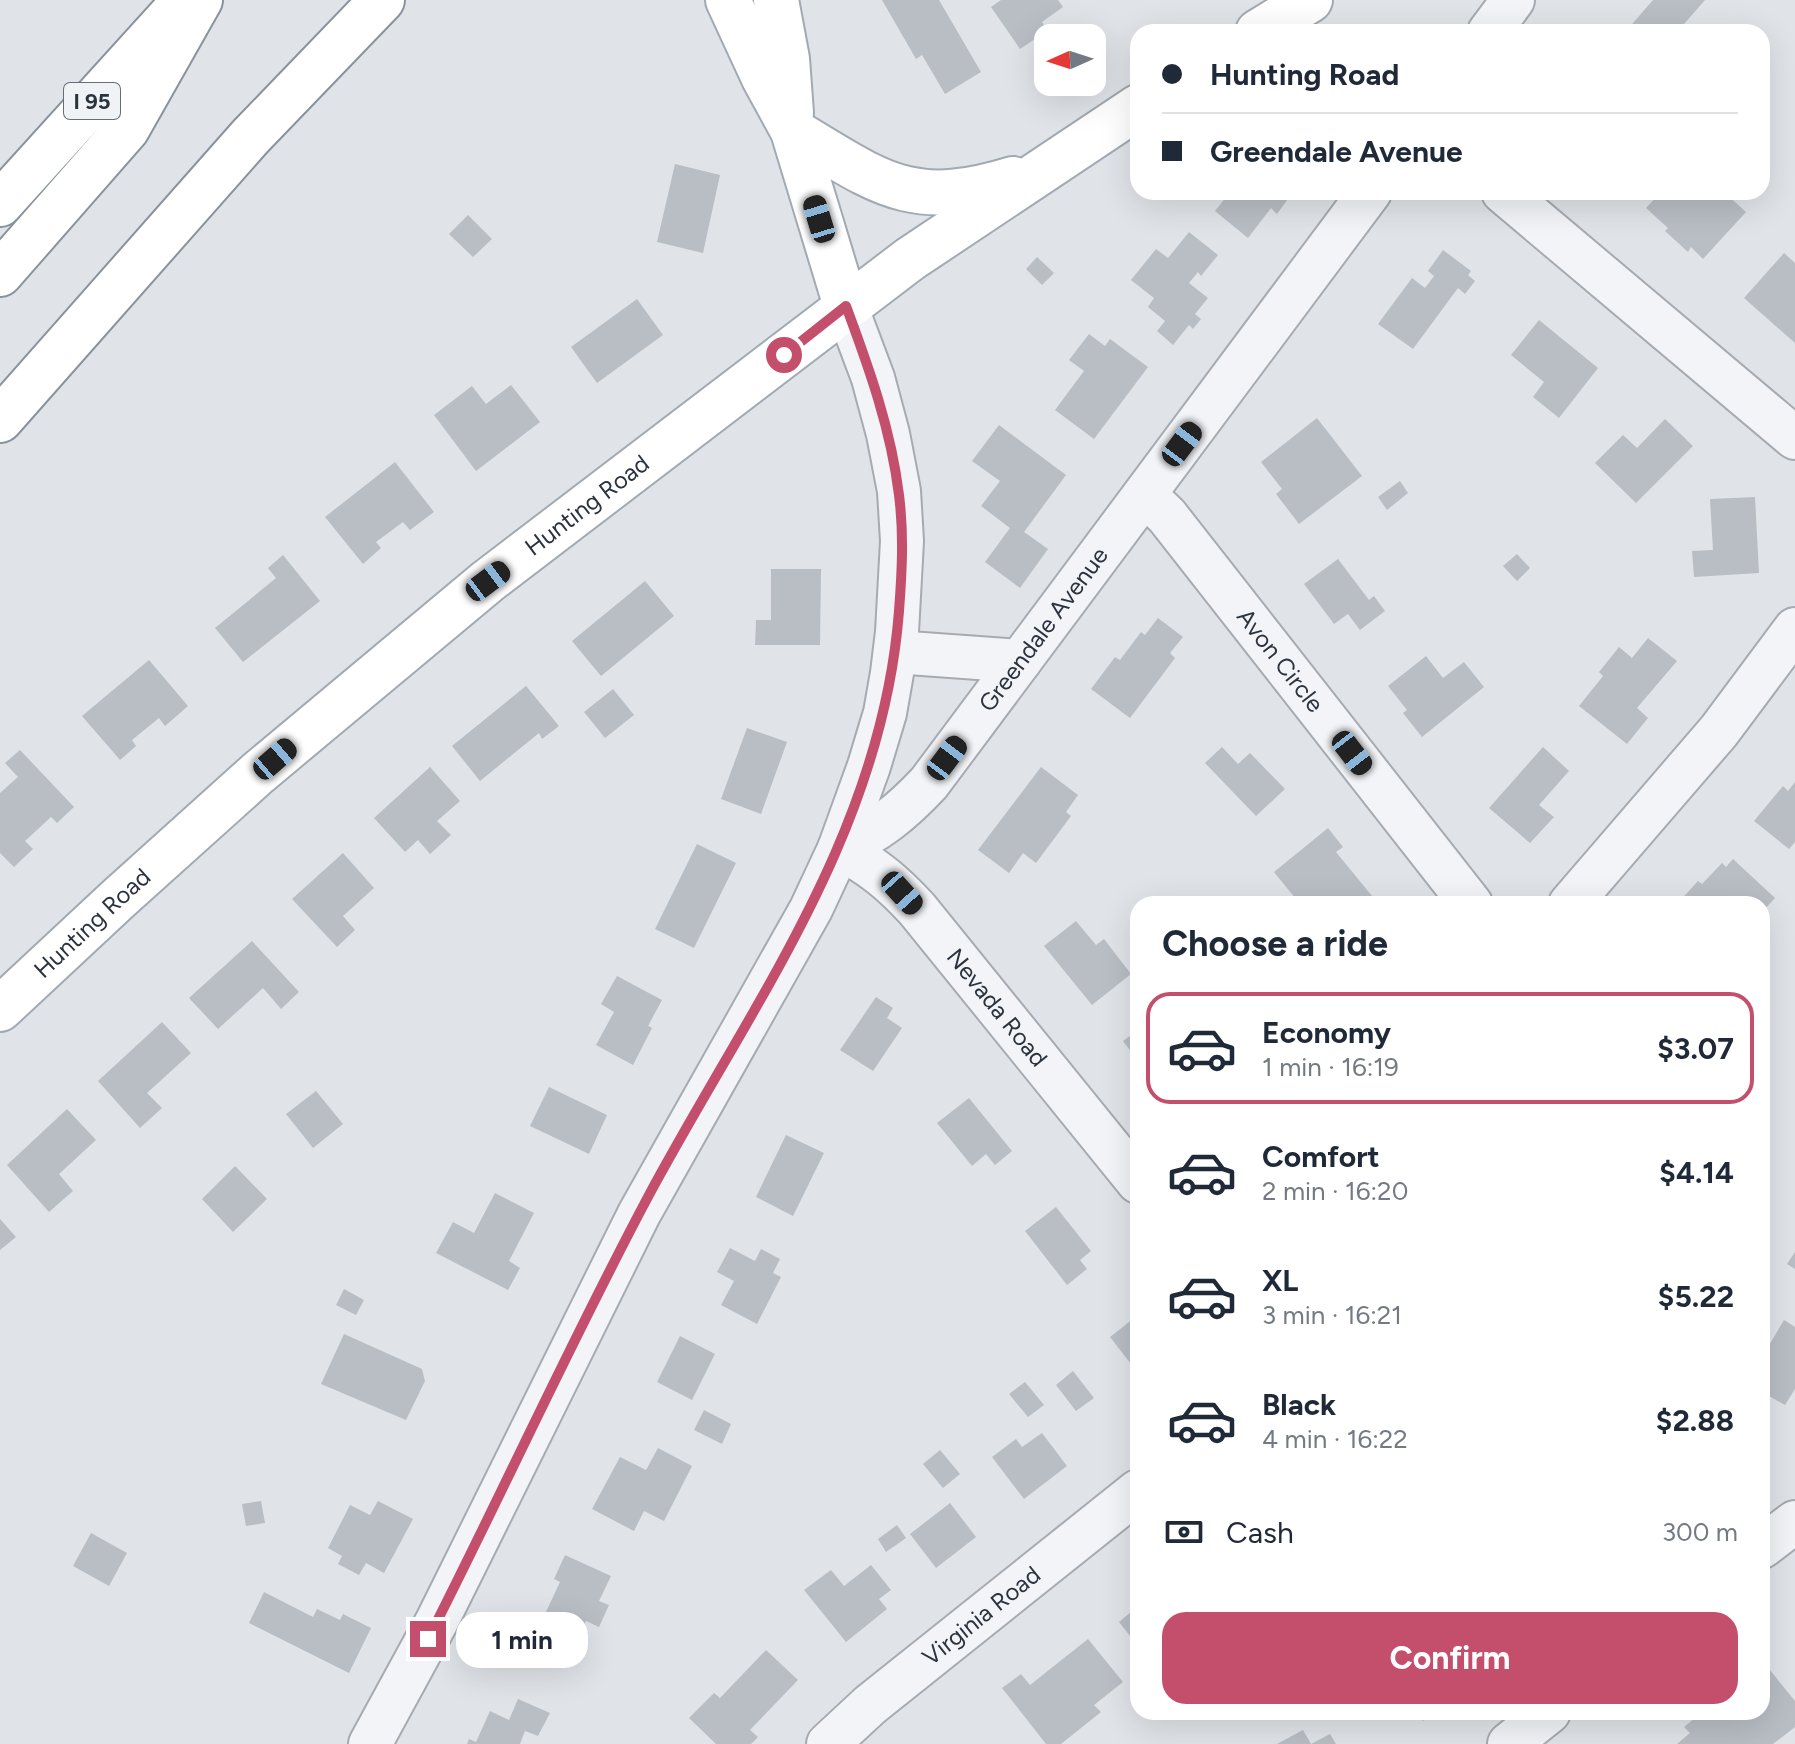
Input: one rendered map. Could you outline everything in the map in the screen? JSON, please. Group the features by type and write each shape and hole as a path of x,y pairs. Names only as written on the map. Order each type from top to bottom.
{"main road":[{"name":"I 95","path":"0,204 186,0"},
{"path":"0,274 127,129 200,0"},
{"path":"0,420 250,137 382,0"},
{"path":"728,0 764,78 793,131 846,306"},
{"path":"776,0 787,59 793,131"},
{"path":"1271,24 1310,0"},
{"name":"Hunting Road","path":"0,1009 248,782 425,633 846,306 914,256 1130,112"},
{"path":"793,131 881,183 912,192 966,190 1044,168"}],"street":[{"path":"1495,24 1513,0"},
{"name":"Greendale Avenue","path":"839,849 878,830 929,783 1364,200"},
{"path":"1512,200 1795,438"},
{"path":"370,1744 431,1633 639,1214 794,941 839,849 878,738 895,652 902,566 899,491 873,378 846,306"},
{"name":"Avon Circle","path":"1145,495 1167,516 1465,896"},
{"path":"1577,896 1719,731 1795,629"},
{"path":"895,652 1020,661"},
{"name":"Nevada Road","path":"839,849 879,872 917,909 1130,1172"},
{"name":"Virginia Road","path":"828,1744 870,1705 1130,1497"},
{"path":"1770,1541 1795,1522"},
{"path":"1509,1744 1539,1720"}],"building":[{"path":"882,0 939,0 981,72 945,94 922,55 916,59"},
{"path":"1001,0 1058,0 1063,7 1043,24 1034,24 1034,40 1020,49 991,7"},
{"path":"1653,0 1705,0 1684,24 1632,24"},
{"path":"675,164 720,175 703,253 657,242"},
{"path":"1224,200 1287,200 1277,214 1271,208 1248,238 1215,211"},
{"path":"1654,200 1733,200 1746,212 1703,259 1691,247 1688,252 1646,208"},
{"path":"468,215 492,239 473,257 449,234"},
{"path":"1189,232 1218,255 1201,276 1198,272 1189,283 1208,298 1195,314 1201,319 1193,329 1189,325 1173,345 1157,331 1165,321 1148,307 1154,298 1131,280 1156,249 1168,258"},
{"path":"1443,250 1471,271 1468,275 1475,281 1465,294 1458,288 1413,349 1378,324 1412,278 1425,288 1434,276 1428,271"},
{"path":"1784,253 1795,263 1795,343 1744,298"},
{"path":"1037,257 1054,273 1042,285 1026,269"},
{"path":"637,299 663,335 597,383 571,347"},
{"path":"1539,320 1598,368 1559,418 1533,397 1544,382 1511,355"},
{"path":"1089,334 1105,346 1110,339 1148,367 1094,439 1055,410 1084,371 1069,360"},
{"path":"511,385 540,422 476,471 434,415 472,386 486,404"},
{"path":"1317,418 1362,476 1299,524 1276,494 1282,489 1261,462"},
{"path":"1665,419 1693,446 1636,503 1595,463 1623,435 1637,448"},
{"path":"999,425 1066,475 1024,532 1048,549 1020,588 985,562 1010,528 981,506 1000,481 972,461"},
{"path":"395,462 434,512 410,530 403,522 376,542 381,548 363,564 325,517"},
{"path":"1400,481 1408,493 1387,510 1378,497"},
{"path":"1755,497 1759,573 1694,577 1692,551 1713,550 1710,499"},
{"path":"1517,554 1530,568 1517,581 1503,566"},
{"path":"283,555 320,601 243,662 215,628 276,578 268,568"},
{"path":"1338,559 1369,600 1374,596 1385,611 1360,630 1348,614 1334,624 1304,584"},
{"path":"771,569 821,569 820,645 755,645 756,620 771,620"},
{"path":"645,581 674,616 601,676 572,641"},
{"path":"1158,618 1183,637 1170,653 1175,658 1130,718 1091,689 1115,657 1120,660 1141,632 1145,635"},
{"path":"1648,638 1677,661 1637,708 1648,718 1627,744 1579,706 1603,676 1599,672 1619,647 1632,658"},
{"path":"1426,656 1443,678 1464,662 1484,687 1422,737 1403,713 1407,710 1388,686"},
{"path":"149,660 188,706 165,726 159,718 132,740 136,746 120,760 82,716"},
{"path":"526,686 559,726 542,739 539,733 480,781 452,746"},
{"path":"613,689 634,715 605,738 584,712"},
{"path":"747,728 787,742 761,814 721,799"},
{"path":"1222,747 1238,764 1250,753 1285,789 1256,816 1205,763"},
{"path":"1543,747 1569,771 1539,805 1554,817 1530,843 1489,808"},
{"path":"20,750 74,807 57,823 51,817 25,841 33,849 14,867 0,853 0,793 18,777 5,763"},
{"path":"430,767 460,801 437,821 451,835 430,854 418,840 405,852 374,818"},
{"path":"1041,767 1078,795 1066,812 1071,816 1036,863 1023,853 1009,873 978,850"},
{"path":"1795,782 1795,842 1789,849 1754,821 1783,786 1788,791"},
{"path":"1328,828 1343,847 1336,852 1372,896 1294,896 1274,872"},
{"path":"697,844 736,863 694,948 655,929"},
{"path":"343,853 374,888 343,916 355,930 337,947 292,899"},
{"path":"1733,859 1775,898 1770,903 1770,896 1684,896 1698,881 1702,884 1722,863 1726,867"},
{"path":"1076,921 1096,945 1104,939 1130,975 1092,1005 1044,946"},
{"path":"252,941 299,992 281,1009 263,988 218,1029 189,998"},
{"path":"617,976 662,1000 633,1065 596,1045 614,1012 601,1004"},
{"path":"876,997 893,1008 887,1018 902,1028 873,1071 840,1050"},
{"path":"162,1022 191,1053 147,1093 162,1108 140,1128 98,1081"},
{"path":"1130,1036 1130,1050 1123,1041"},
{"path":"549,1087 607,1115 589,1154 530,1126"},
{"path":"316,1091 343,1124 313,1148 286,1114"},
{"path":"969,1098 1012,1151 995,1165 986,1154 972,1166 937,1123"},
{"path":"67,1109 96,1140 59,1174 73,1191 49,1212 7,1165"},
{"path":"786,1135 824,1153 793,1216 756,1197"},
{"path":"235,1166 267,1199 233,1232 202,1199"},
{"path":"495,1193 534,1213 509,1261 520,1268 508,1290 436,1253 453,1222 474,1233"},
{"path":"1056,1207 1091,1251 1080,1260 1087,1269 1067,1285 1025,1231"},
{"path":"0,1219 16,1237 0,1250"},
{"path":"730,1248 755,1261 761,1249 780,1259 773,1273 781,1277 757,1324 721,1305 734,1281 717,1272"},
{"path":"1795,1252 1795,1269 1787,1264"},
{"path":"344,1289 364,1300 356,1315 336,1305"},
{"path":"1784,1320 1795,1327 1795,1389 1785,1405 1770,1397 1770,1344"},
{"path":"1130,1321 1130,1363 1110,1337"},
{"path":"344,1334 422,1369 425,1381 406,1420 321,1384"},
{"path":"680,1336 715,1354 692,1400 657,1382"},
{"path":"1073,1371 1094,1398 1076,1411 1056,1385"},
{"path":"1025,1382 1044,1405 1028,1417 1009,1394"},
{"path":"704,1410 731,1424 722,1444 694,1430"},
{"path":"1042,1433 1067,1466 1024,1499 992,1457 1016,1439 1022,1447"},
{"path":"658,1448 692,1466 664,1521 644,1511 634,1531 592,1509 620,1457 646,1470"},
{"path":"940,1450 960,1474 943,1488 923,1464"},
{"path":"261,1501 265,1523 246,1526 242,1504"},
{"path":"378,1501 413,1519 384,1573 366,1563 359,1575 338,1564 342,1556 328,1548 350,1505 370,1515"},
{"path":"950,1503 976,1537 936,1568 910,1534"},
{"path":"897,1525 906,1538 886,1552 878,1539"},
{"path":"91,1533 127,1553 109,1586 73,1566"},
{"path":"565,1555 611,1576 599,1601 609,1605 599,1627 586,1621 582,1631 545,1614 560,1582 554,1579"},
{"path":"871,1565 891,1590 879,1599 887,1609 846,1642 804,1590 831,1570 844,1586"},
{"path":"264,1592 313,1617 317,1609 340,1620 343,1614 371,1628 349,1673 249,1623"},
{"path":"1130,1613 1130,1636 1119,1622"},
{"path":"1088,1639 1123,1682 1094,1705 1101,1712 1061,1744 1046,1744 1002,1688 1021,1674 1030,1685"},
{"path":"766,1650 798,1680 750,1730 758,1737 751,1744 716,1744 689,1718 714,1693 720,1698"},
{"path":"1770,1670 1795,1701 1795,1727 1773,1744 1677,1744 1690,1733 1684,1727 1692,1720 1770,1720"},
{"path":"518,1699 550,1713 538,1736 525,1731 520,1744 467,1744 469,1739 476,1742 490,1711 509,1720"},
{"path":"1303,1730 1311,1744 1277,1744"},
{"path":"1330,1734 1336,1744 1311,1744"}],"route":[{"path":"428,1639 639,1214 811,909 839,849 885,713 897,632 902,541 899,491 873,378 846,306 784,355"}]}
